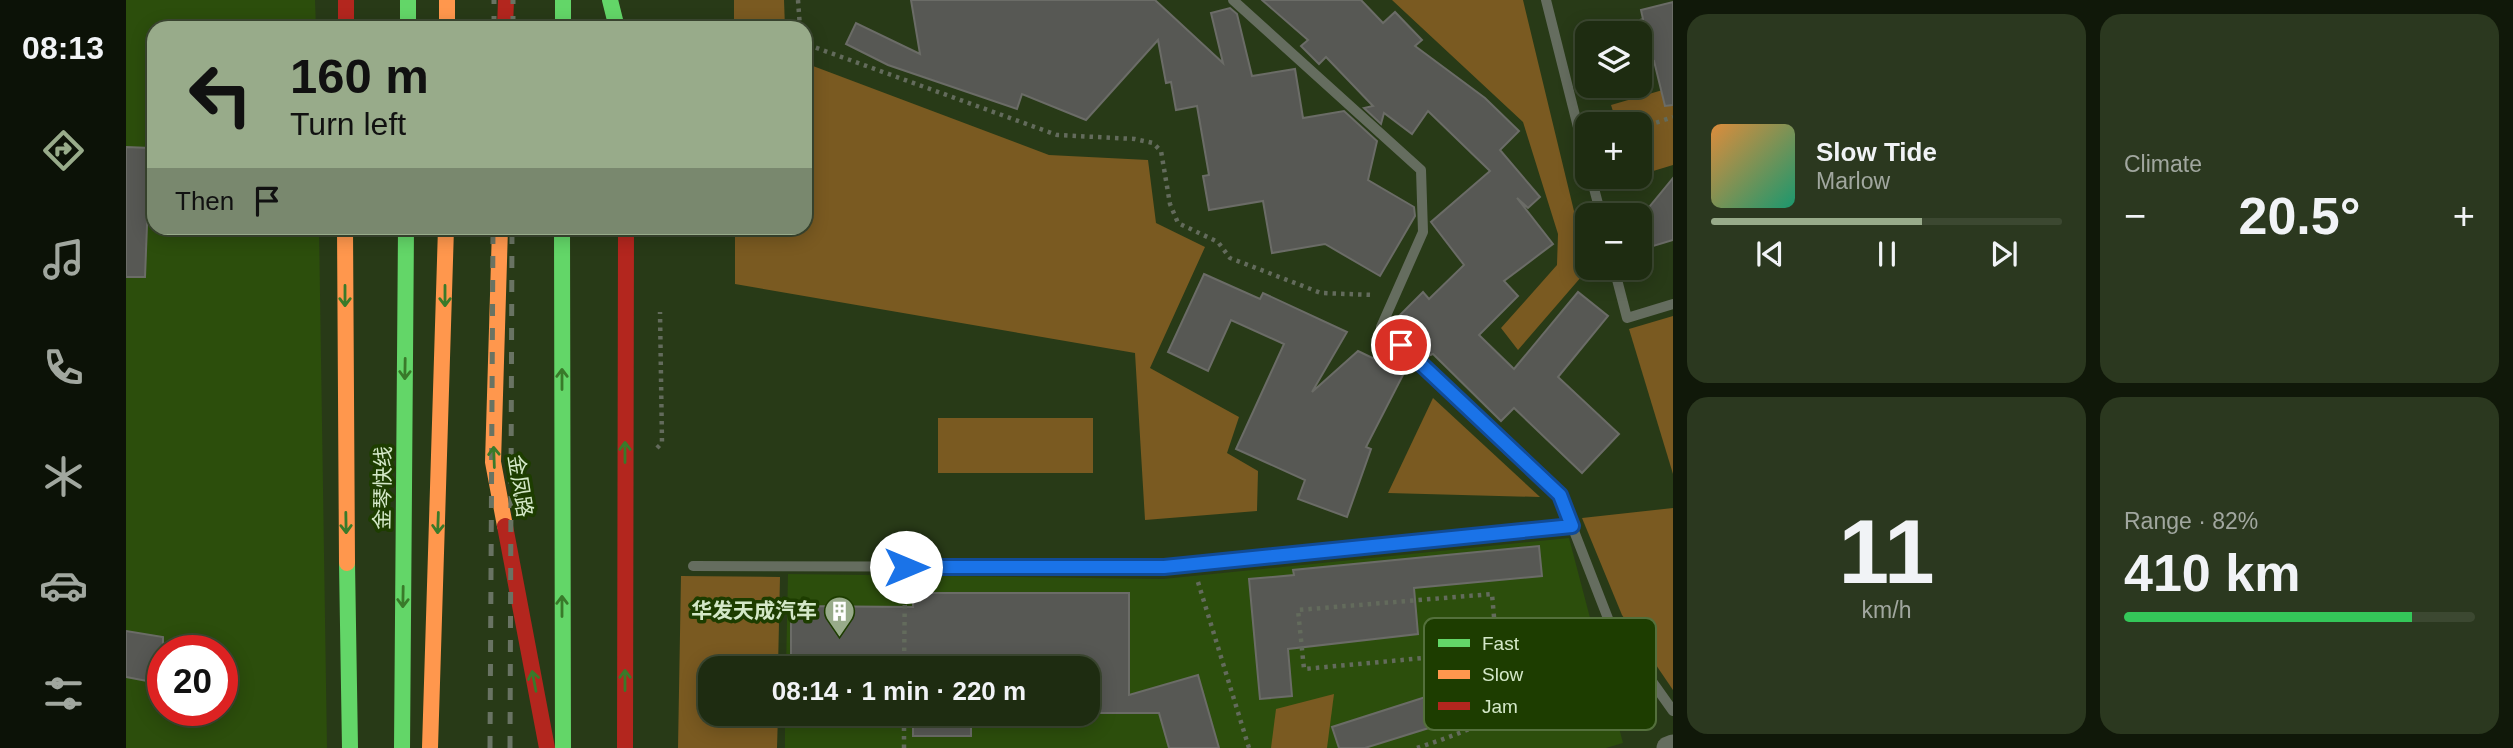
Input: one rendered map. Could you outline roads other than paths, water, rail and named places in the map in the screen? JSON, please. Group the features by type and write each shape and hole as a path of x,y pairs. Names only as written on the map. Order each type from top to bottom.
{"main road":[{"path":"346,0 346,21"},
{"path":"408,0 408,21"},
{"path":"447,0 447,21"},
{"path":"505,21 506,0"},
{"path":"563,21 564,0"},
{"path":"610,0 615,21"},
{"path":"345,235 345,471 350,748"},
{"name":"金琴快线","path":"402,748 407,235"},
{"path":"430,748 446,235"},
{"name":"金凤路","path":"500,235 493,462 547,748"},
{"path":"562,235 562,748"},
{"path":"625,748 626,235"}],"lane":[{"path":"1233,0 1421,170 1423,232 1381,327 1560,495 1608,618"},
{"path":"1546,0 1575,115"},
{"path":"1617,280 1627,318 1673,304"},
{"path":"694,566 1164,567 1572,526"},
{"path":"1656,687 1673,711"}],"railway":[{"path":"494,0 494,21"},
{"path":"513,0 513,21"},
{"path":"490,748 493,235"},
{"path":"510,748 512,235"}],"place":[{"name":"华发天成汽车","path":"840,638"}]}
